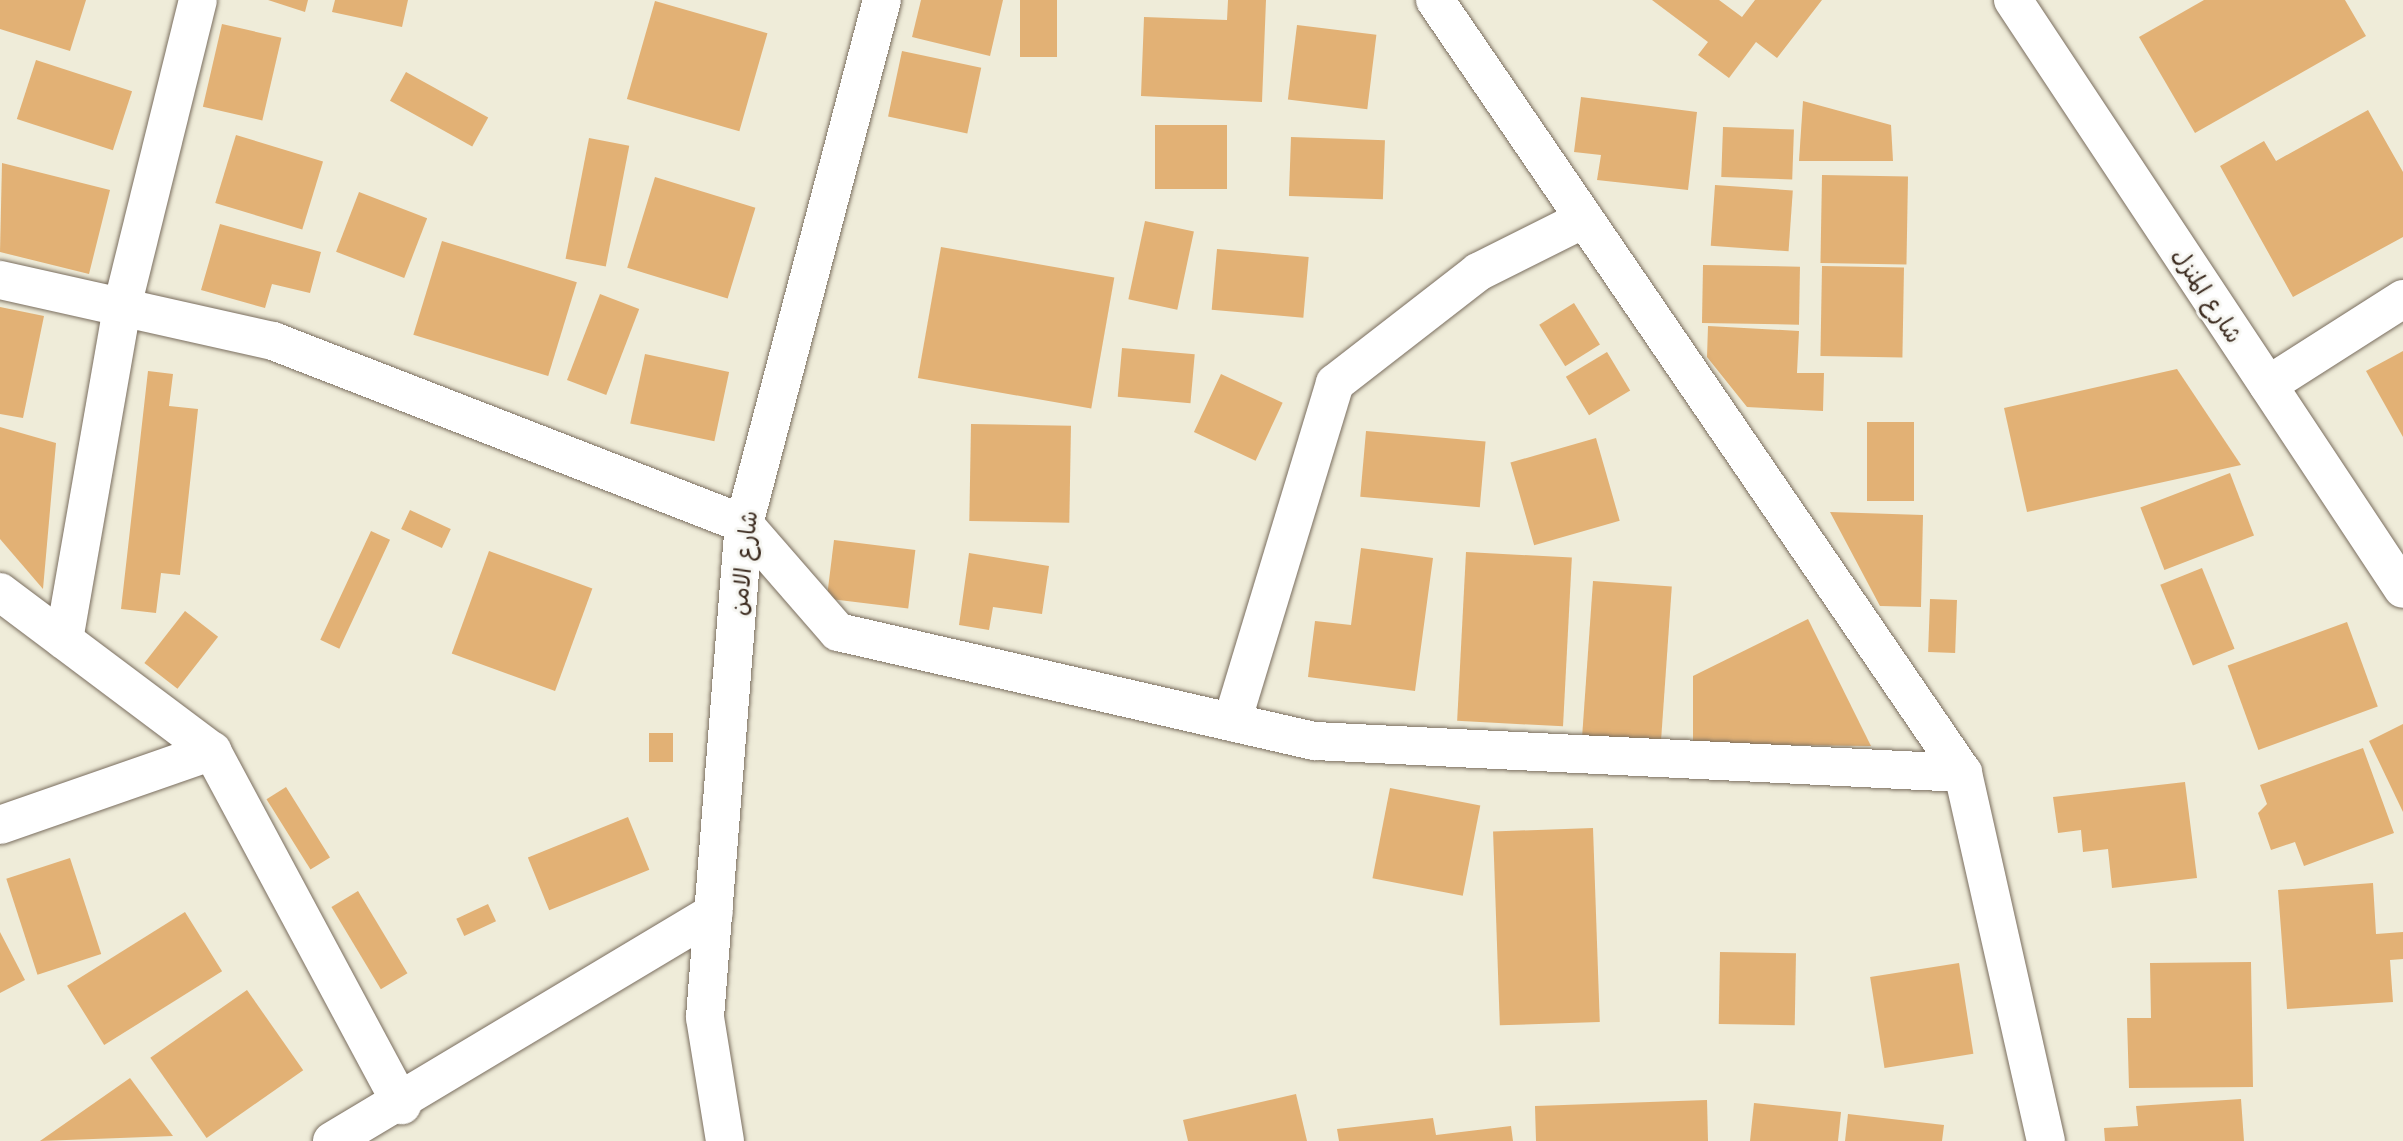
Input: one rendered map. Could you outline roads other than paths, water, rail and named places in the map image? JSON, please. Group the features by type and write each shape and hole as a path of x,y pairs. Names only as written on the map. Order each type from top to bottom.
{"street":[{"path":"64,640 122,307 198,0"},
{"name":"شارع الامن","path":"725,1141 705,1017 744,524 882,0"},
{"path":"1435,0 1963,772 2046,1141"},
{"name":"شارع المنزل","path":"2013,0 2403,589"},
{"path":"1232,722 1335,383 1478,272 1584,219"},
{"path":"0,280 273,341 744,524 838,632 1315,741 1963,772"},
{"path":"2268,385 2403,299"},
{"path":"0,592 212,751 402,1105"},
{"path":"0,825 212,751"},
{"path":"332,1141 402,1105 713,912"}]}
